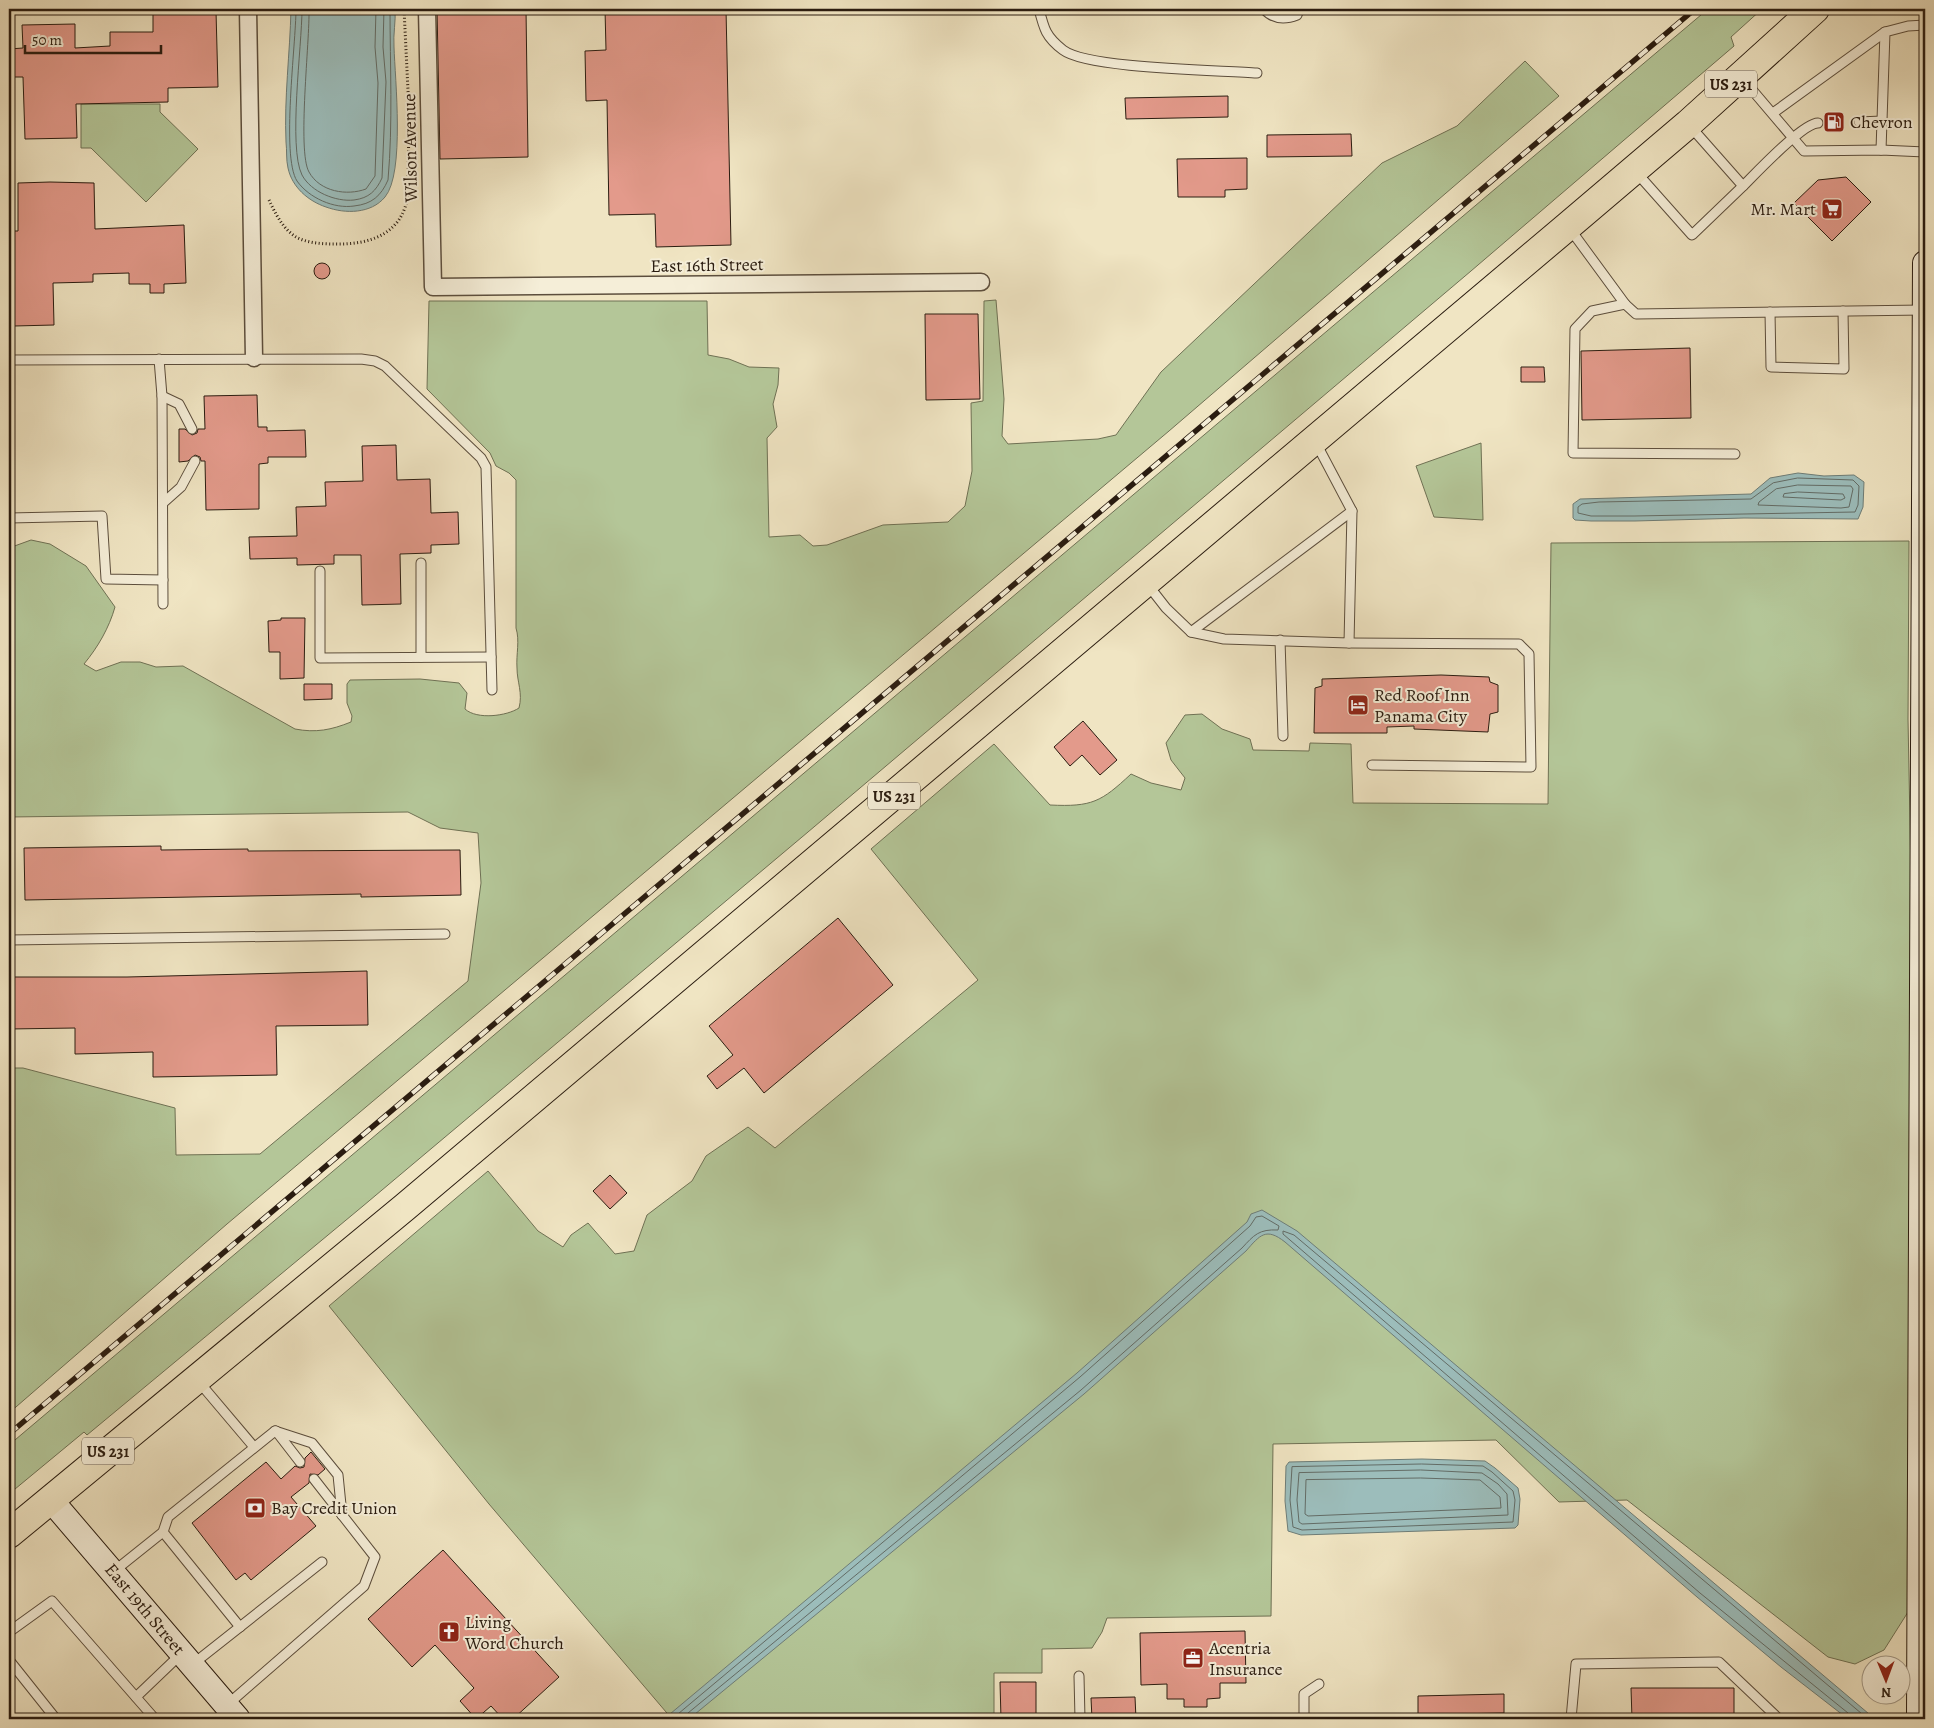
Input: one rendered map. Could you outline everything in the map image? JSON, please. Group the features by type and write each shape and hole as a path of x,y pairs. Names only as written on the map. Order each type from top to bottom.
{"highway":[{"name":"US 231","path":"9,1534 405,1208 1568,226 1688,124 1813,10"}],"street":[{"path":"248,9 254,358"},
{"name":"Wilson Avenue","path":"427,9 433,287"},
{"path":"1919,1719 1923,1515 1925,263"},
{"name":"East 16th Street","path":"433,287 981,282"},
{"name":"East 19th Street","path":"50,1499 232,1712"}],"lane":[{"path":"1039,9 1046,34 1065,52 1096,61 1258,73"},
{"path":"1264,9 1272,17 1287,18 1296,15 1299,9"},
{"path":"1773,114 1886,32 1908,26 1925,25"},
{"path":"1882,150 1886,32"},
{"path":"1740,76 1804,151 1882,150 1925,152"},
{"path":"1859,122 1882,122"},
{"path":"1634,170 1692,234 1793,138 1812,123 1818,123"},
{"path":"1688,124 1743,186"},
{"path":"1568,226 1625,304 1636,314 1925,310"},
{"path":"1625,304 1592,311 1575,329 1573,453 1735,454"},
{"path":"1770,312 1771,367 1844,369 1844,311"},
{"path":"9,360 254,358 375,360 385,366 481,458 486,467 488,477 492,690"},
{"path":"159,359 162,396 163,604"},
{"path":"162,396 179,404 192,429"},
{"path":"1314,440 1352,511 1349,643"},
{"path":"163,503 181,487 195,461"},
{"path":"1191,632 1352,511"},
{"path":"9,518 102,516 106,579 163,580"},
{"path":"421,564 421,657"},
{"path":"320,571 320,658 491,657"},
{"path":"1146,582 1166,608 1191,632 1224,639 1349,643 1519,644 1530,654 1531,766 1372,765"},
{"path":"1280,640 1284,736"},
{"path":"9,940 445,934"},
{"path":"197,1379 254,1447"},
{"path":"113,1572 162,1532 168,1517 276,1431"},
{"path":"276,1431 300,1462"},
{"path":"276,1431 312,1443 338,1475 342,1515"},
{"path":"232,1712 364,1586 375,1557 314,1478"},
{"path":"162,1532 240,1627"},
{"path":"136,1697 187,1659 240,1627 322,1562"},
{"path":"9,1632 52,1601 155,1719"},
{"path":"9,1660 56,1719"},
{"path":"1570,1719 1576,1664 1719,1662 1780,1719"},
{"path":"1079,1676 1080,1719"},
{"path":"1304,1719 1304,1694 1319,1684"}],"path":[{"path":"268,197 285,228 308,242 354,245 373,241 390,230 399,218 407,206 408,193 409,111 404,9"}],"green space":[{"path":"1708,9 1762,9 1731,37 1734,46 1471,271 363,1206 87,1435 84,1432 9,1494 9,1445"},
{"path":"1525,61 1559,96 1169,431 227,1224 9,1413 9,1068 23,1068 175,1108 176,1155 260,1154 468,981 481,883 478,833 440,828 408,812 9,817 9,548 31,540 50,544 86,566 115,607 103,637 84,664 96,671 121,662 140,662 156,667 183,666 295,729 310,731 337,727 351,722 352,716 347,703 347,684 350,680 420,679 459,683 467,693 465,709 470,712 477,715 492,716 514,711 519,708 520,697 517,673 518,638 516,628 516,480 509,473 496,466 490,453 427,389 429,301 707,301 708,355 729,359 749,367 779,368 778,385 773,404 777,427 767,438 769,537 800,535 813,546 827,545 883,525 948,522 965,506 972,471 971,403 983,401 984,301 996,300 1004,399 1002,436 1008,444 1098,439 1116,435 1161,372 1382,163 1457,126"},
{"path":"81,104 160,104 160,112 198,149 146,202 91,148 81,148"},
{"path":"1481,443 1483,520 1434,517 1416,466"},
{"path":"1909,541 1908,719 1911,877 1908,1612 1884,1650 1872,1656 1862,1656 1862,1661 1855,1664 1828,1657 1627,1500 1559,1502 1496,1440 1273,1444 1271,1616 1107,1618 1102,1632 1092,1648 1042,1649 1042,1673 994,1673 994,1719 672,1719 489,1504 329,1306 488,1171 538,1231 563,1247 571,1235 588,1223 615,1254 634,1251 647,1215 692,1181 706,1156 748,1127 775,1148 978,980 871,849 994,744 1050,805 1076,805 1095,801 1112,791 1131,774 1151,783 1181,790 1185,778 1171,760 1166,743 1185,715 1202,714 1222,729 1250,739 1253,750 1309,751 1310,743 1351,744 1353,803 1548,804 1551,543"}],"water":[{"path":"291,9 395,9 397,147 395,168 391,185 385,197 373,207 357,211 341,211 326,207 307,197 297,187 290,175 287,162 286,92"},
{"path":"1798,473 1824,476 1854,475 1864,482 1863,507 1858,519 1744,518 1591,521 1575,520 1573,518 1573,504 1580,499 1751,494 1770,478"},
{"path":"1262,1210 1297,1231 1875,1719 1848,1719 1781,1667 1697,1597 1285,1242 1278,1237 1268,1234 1259,1237 1246,1251 1084,1394 689,1719 664,1719 1077,1373 1247,1222 1251,1214"},
{"path":"1422,1459 1485,1461 1518,1488 1520,1499 1518,1525 1515,1528 1301,1535 1288,1531 1285,1501 1286,1466 1289,1462"}],"building":[{"path":"437,9 526,9 528,157 440,159"},
{"path":"605,9 726,9 731,245 656,247 655,214 609,215 607,100 586,101 585,51 606,50"},
{"path":"216,11 218,87 168,88 168,102 76,104 77,138 25,139 23,77 9,77 9,49 23,48 22,25 75,24 75,48 110,46 110,32 153,32 153,12"},
{"path":"1228,96 1228,117 1126,119 1125,98"},
{"path":"1351,134 1352,156 1267,157 1267,135"},
{"path":"1247,158 1247,189 1225,190 1225,197 1178,197 1177,159"},
{"name":"Mr. Mart","path":"1846,177 1871,202 1832,241 1794,203 1818,180"},
{"path":"18,183 94,183 95,229 184,225 186,283 164,284 164,293 150,293 150,284 129,284 129,273 93,274 93,282 53,283 54,325 14,326 13,265 9,265 9,245 13,245 13,231 18,231"},
{"path":"319,263 325,263 330,268 328,277 319,279 314,274 314,268"},
{"path":"925,314 978,314 980,399 926,400"},
{"path":"1690,348 1691,418 1582,420 1581,351"},
{"path":"1521,367 1544,367 1545,382 1521,382"},
{"path":"257,395 258,427 267,427 267,431 305,430 306,457 268,457 268,463 259,464 259,509 206,510 205,461 201,461 200,457 195,455 188,461 179,462 179,429 185,429 192,435 197,433 198,429 205,429 204,396"},
{"path":"396,445 397,480 430,479 431,513 458,512 459,544 431,545 431,553 400,554 401,604 362,605 361,555 334,555 334,564 297,565 297,558 250,559 249,537 297,536 296,507 326,506 325,482 363,481 362,446"},
{"path":"281,618 305,618 304,678 280,679 280,652 269,652 268,621 281,620"},
{"name":"Red Roof Inn Panama City","path":"1441,675 1489,677 1490,682 1498,685 1498,712 1490,714 1488,732 1414,729 1414,726 1387,727 1387,733 1314,733 1315,688 1322,686 1322,679"},
{"path":"304,684 332,684 332,699 304,700"},
{"path":"1083,721 1117,760 1100,775 1082,755 1070,766 1054,747"},
{"path":"161,846 161,850 460,850 461,895 361,897 361,894 25,900 24,848"},
{"path":"838,918 893,985 764,1093 744,1068 717,1089 707,1076 733,1055 709,1026"},
{"path":"367,971 368,1025 276,1026 277,1075 153,1077 153,1052 75,1054 75,1028 9,1029 9,977 127,977"},
{"path":"610,1175 627,1193 610,1209 593,1191"},
{"name":"Bay Credit Union","path":"311,1452 325,1469 318,1475 310,1474 309,1483 291,1497 316,1526 251,1580 245,1573 236,1580 192,1523 266,1462 281,1479 295,1466 304,1467 305,1458"},
{"name":"Living Word Church","path":"443,1550 559,1677 513,1719 503,1719 491,1706 476,1719 460,1701 474,1688 435,1645 412,1667 368,1619"},
{"name":"Acentria Insurance","path":"1245,1631 1246,1683 1220,1683 1220,1698 1207,1699 1207,1707 1184,1707 1184,1699 1167,1699 1167,1684 1141,1685 1140,1633"},
{"path":"1000,1682 1036,1682 1036,1719 1001,1719"},
{"path":"1631,1688 1734,1688 1734,1719 1632,1719"},
{"path":"1504,1694 1504,1713 1450,1714 1450,1719 1418,1719 1418,1696"},
{"path":"1135,1697 1136,1719 1092,1719 1091,1698"}],"railway":[{"path":"9,1434 1695,9"}],"place":[{"name":"Chevron","path":"1834,122"},
{"name":"Mr. Mart","path":"1832,209"},
{"name":"Red Roof Inn Panama City","path":"1358,705"},
{"name":"Bay Credit Union","path":"255,1508"},
{"name":"Living Word Church","path":"449,1632"},
{"name":"Acentria Insurance","path":"1193,1658"}]}
